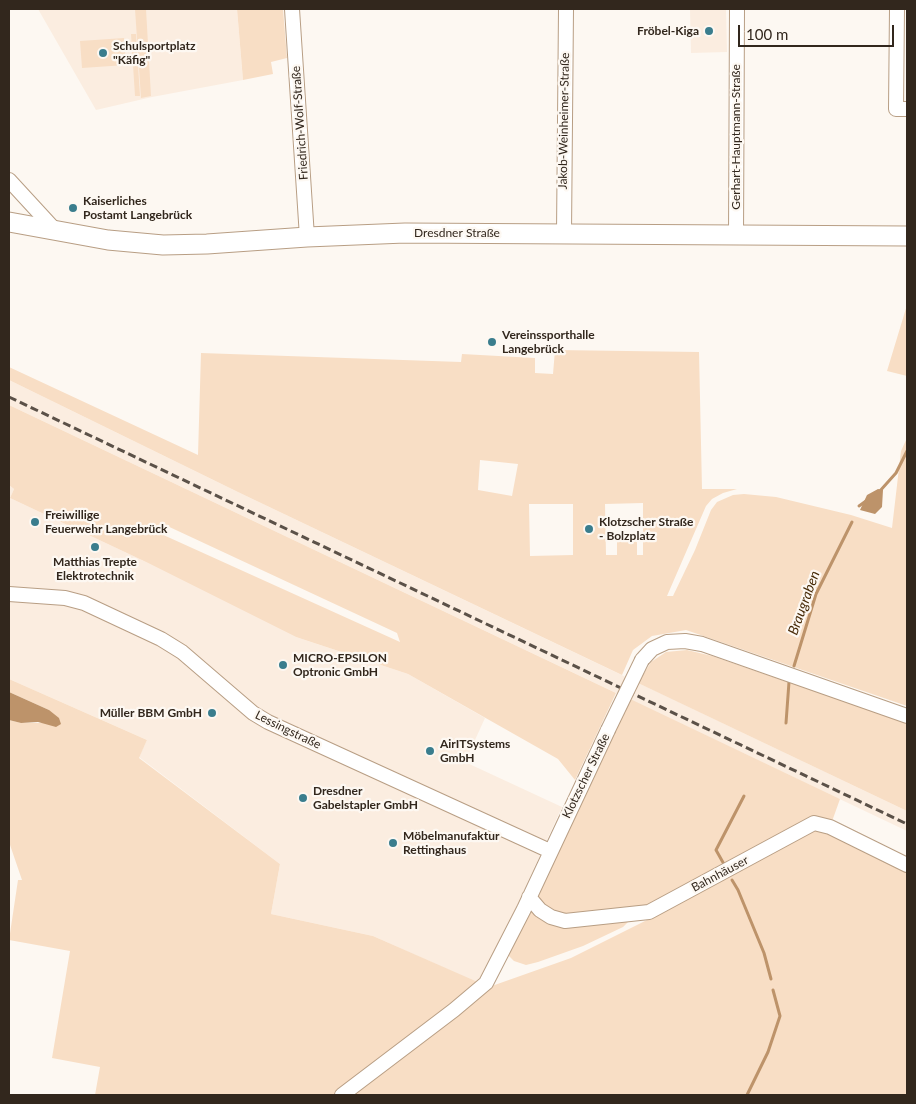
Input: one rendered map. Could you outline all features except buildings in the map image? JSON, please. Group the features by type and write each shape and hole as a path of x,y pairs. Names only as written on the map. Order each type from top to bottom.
{"main road":[{"name":"Dresdner Straße","path":"9,222 108,240 163,245 405,233 907,236"}],"street":[{"name":"Friedrich-Wolf-Straße","path":"292,9 307,237"},
{"name":"Jakob-Weinheimer-Straße","path":"564,234 566,9"},
{"name":"Gerhart-Hauptmann-Straße","path":"736,236 737,9"},
{"path":"897,9 896,109 907,109"},
{"path":"9,180 55,230"},
{"name":"Lessingstraße","path":"9,594 65,598 84,603 162,639 182,652 253,713 268,722 550,851"},
{"name":"Klotzscher Straße","path":"342,1095 454,1010 486,982 529,897 642,660 652,649 666,642 684,641 702,644 907,716"},
{"name":"Bahnhäuser","path":"529,897 540,910 551,917 565,921 649,912 814,823 830,827 907,865"}],"shaded area":[{"path":"38,9 237,9 243,80 152,97 96,110"},
{"path":"135,9 146,9 151,96 141,98"},
{"path":"237,9 283,9 287,58 271,62 273,74 243,80"},
{"name":"Fröbel-Kiga","path":"690,9 726,9 727,52 691,53"},
{"path":"131,34 136,34 140,96 135,96"},
{"name":"Schulsportplatz \"Käfig\"","path":"124,38 126,65 82,68 80,41"},
{"path":"907,305 907,376 887,371"},
{"path":"555,350 699,352 702,489 737,489 712,499 706,506 667,596 673,596 695,550 711,510 717,502 733,495 744,494 776,497 851,515 892,528 901,451 907,438 907,706 686,630 652,636 633,650 622,675 242,494 9,380 9,367 198,455 201,353 461,362 462,354 535,358 535,373 553,374","holes":["480,460 518,464 512,496 478,490","643,503 643,555 637,555 637,540 617,540 617,555 606,555 605,504","529,504 573,504 573,555 530,556"]},
{"path":"9,380 242,494 907,811 907,831 9,405"},
{"path":"9,405 616,693 575,780 558,759 408,674 296,637 146,562 10,498 14,489 9,485","holes":["163,524 397,633 400,642 159,533"]},
{"path":"9,485 14,489 10,498 146,562 296,637 408,674 485,718 465,762 562,807 488,969 476,982 373,936 271,914 280,864 139,757 147,740 9,679"},
{"path":"878,489 883,490 882,507 875,514 860,510 867,495"},
{"path":"687,650 712,656 907,723 907,811 638,683 651,662 666,652"},
{"path":"9,679 147,740 139,758 280,864 271,914 373,936 489,987 571,958 651,918 565,920 531,897 626,697 840,799 830,827 907,867 907,1095 95,1095 100,1067 52,1058 70,951 9,940 18,880 22,880 9,842 9,720 21,723 44,723 49,710 9,692"},
{"path":"9,692 49,710 59,718 61,724 56,727 38,722 21,723 9,720"},
{"path":"529,910 545,919 624,918 628,922 623,927 583,946 526,965 514,961 507,954"}],"waterway":[{"name":"Braugraben","path":"879,492 896,473 907,451"},
{"name":"Braugraben","path":"859,506 866,501"},
{"name":"Braugraben","path":"794,666 816,594 852,522"},
{"name":"Braugraben","path":"786,723 789,682"},
{"name":"Braugraben","path":"725,866 716,850 744,796"},
{"name":"Braugraben","path":"732,880 764,953 771,979"},
{"name":"Braugraben","path":"747,1095 768,1052 780,1016 773,990"}],"railway":[{"path":"9,397 907,824"}],"place":[{"name":"Fröbel-Kiga","path":"709,31"},
{"name":"Schulsportplatz \"Käfig\"","path":"103,53"},
{"name":"Kaiserliches Postamt Langebrück","path":"73,208"},
{"name":"Vereinssporthalle Langebrück","path":"492,342"},
{"name":"Freiwillige Feuerwehr Langebrück","path":"35,522"},
{"name":"Klotzscher Straße - Bolzplatz","path":"589,529"},
{"name":"Matthias Trepte Elektrotechnik","path":"95,547"},
{"name":"MICRO-EPSILON Optronic GmbH","path":"283,665"},
{"name":"Müller BBM GmbH","path":"212,713"},
{"name":"AirITSystems GmbH","path":"430,751"},
{"name":"Dresdner Gabelstapler GmbH","path":"303,798"},
{"name":"Möbelmanufaktur Rettinghaus","path":"393,843"}]}
